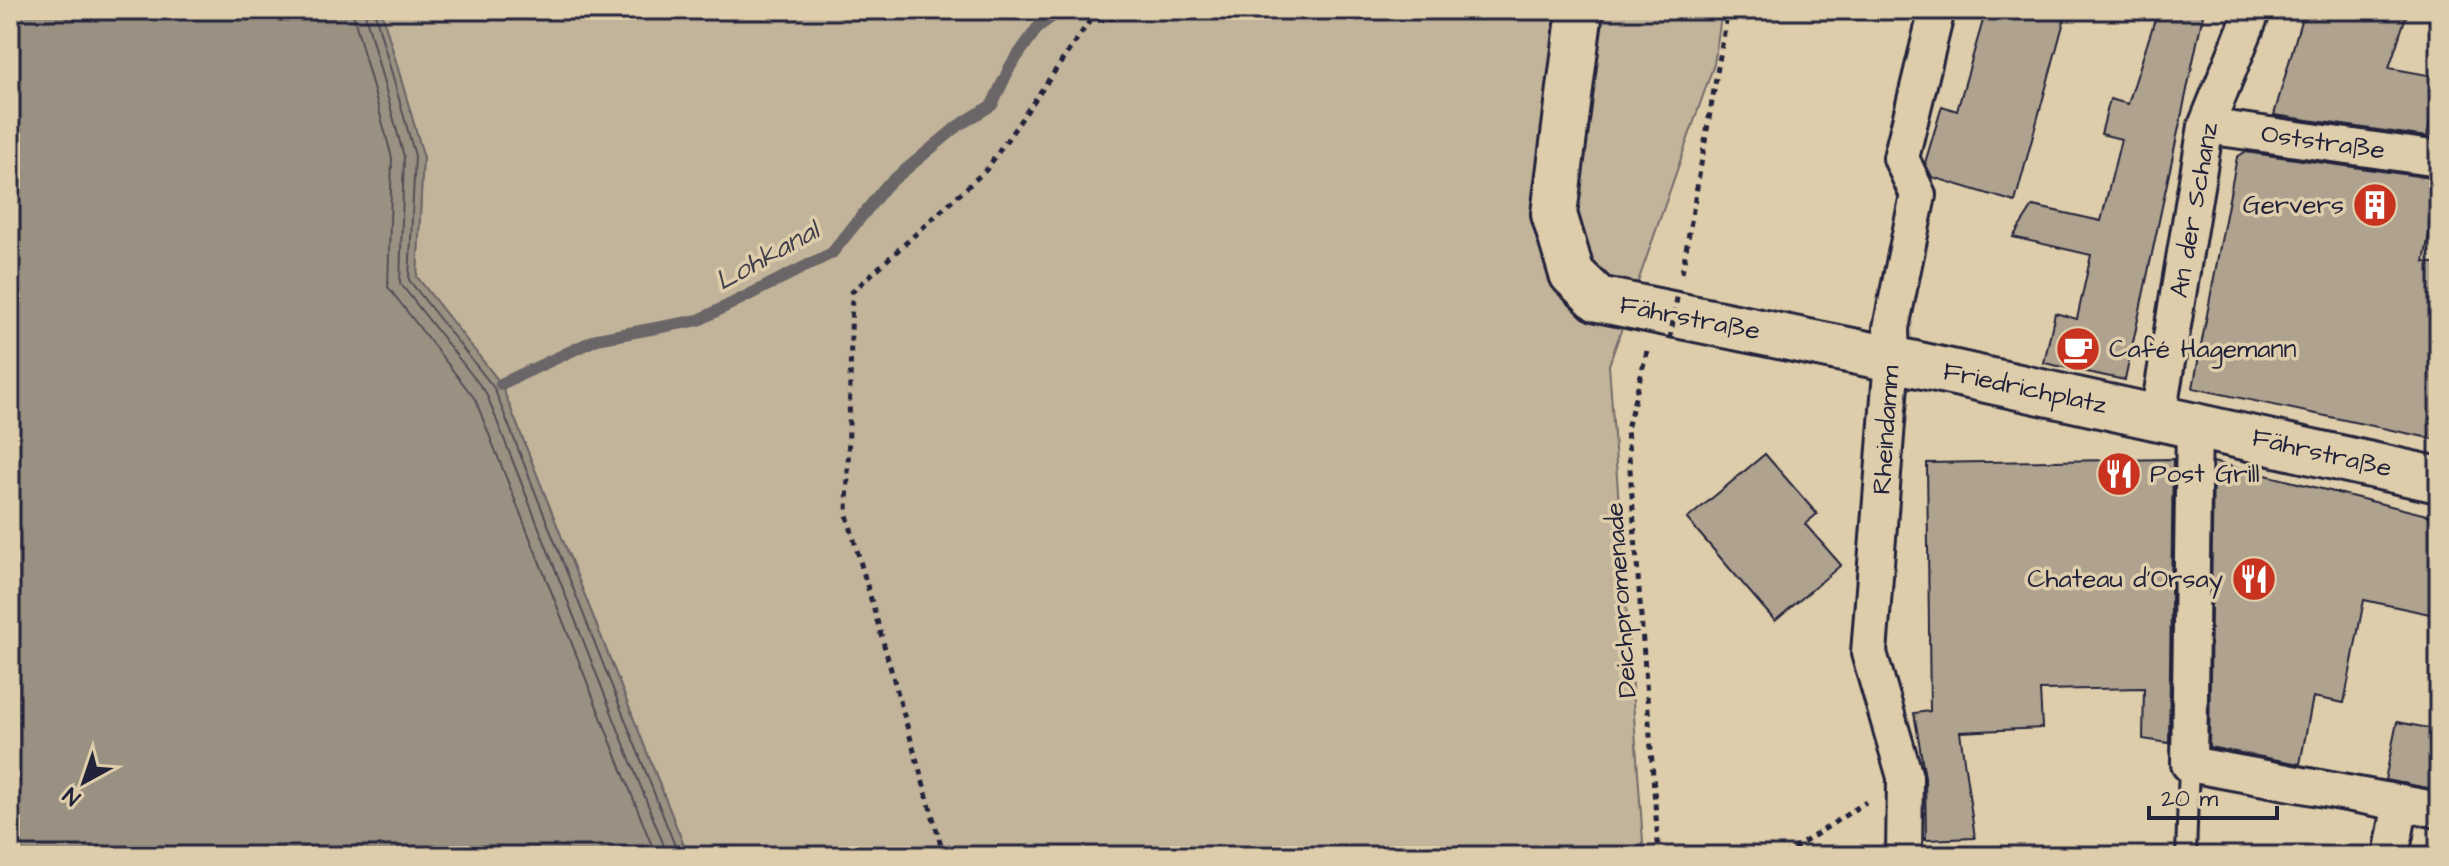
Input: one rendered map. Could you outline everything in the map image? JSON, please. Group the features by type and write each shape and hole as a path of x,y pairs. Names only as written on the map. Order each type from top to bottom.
{"main road":[{"name":"Fährstraße","path":"1580,10 1554,214 1572,274 1598,299 1892,359"},
{"name":"Friedrichplatz","path":"1892,359 2176,420"},
{"name":"Fährstraße","path":"2176,420 2439,480"}],"street":[{"name":"Rheindamm","path":"1904,856 1905,777 1869,653 1892,359 1891,328 1918,195 1901,158 1937,10"},
{"name":"An der Schanz","path":"2189,764 2176,420 2206,126 2253,10"},
{"name":"Oststraße","path":"2206,126 2439,159"},
{"path":"2189,764 2439,810"},
{"path":"2391,856 2401,802"}],"lane":[{"path":"2186,856 2189,764"}],"path":[{"path":"944,856 847,515 852,292 986,170 1089,22 1161,10"},
{"path":"1681,280 1728,10"},
{"path":"1670,339 1678,292"},
{"name":"Deichpromenade","path":"1649,344 1627,429 1659,856"},
{"path":"1783,856 1905,777"}],"shaded area":[{"path":"381,10 1722,10 1714,64 1609,365 1644,856 688,856 501,384 417,277 423,155"}],"water":[{"path":"10,10 381,10 423,155 417,277 501,384 688,856 10,856"}],"building":[{"path":"1986,10 2067,10 2015,202 1932,177 1925,163 1942,106 1957,111"},
{"path":"2158,10 2204,10 2125,380 2044,363 2055,313 2077,319 2091,255 2013,237 2033,206 2101,221 2121,139 2101,134 2110,99 2128,104"},
{"path":"2304,10 2408,10 2389,68 2439,77 2427,137 2274,115"},
{"path":"2245,152 2439,179 2424,262 2439,264 2439,440 2193,388 2237,157"},
{"path":"1765,454 1817,514 1805,524 1841,565 1775,621 1687,519"},
{"path":"2173,459 2169,743 2143,739 2144,688 2040,690 2042,728 1960,732 1975,838 1926,840 1925,777 1914,713 1930,711 1927,463"},
{"path":"2213,462 2439,518 2439,616 2364,600 2344,703 2313,697 2300,764 2209,747"},
{"path":"2397,722 2439,730 2439,790 2385,780"}],"waterway":[{"name":"Lohkanal","path":"501,384 597,339 699,320 832,253 886,186 958,126 992,105 1011,65 1038,27 1061,10"}],"place":[{"name":"Gervers","path":"2375,205"},
{"name":"Café Hagemann","path":"2078,349"},
{"name":"Post Grill","path":"2119,474"},
{"name":"Chateau d'Orsay","path":"2254,579"}]}
